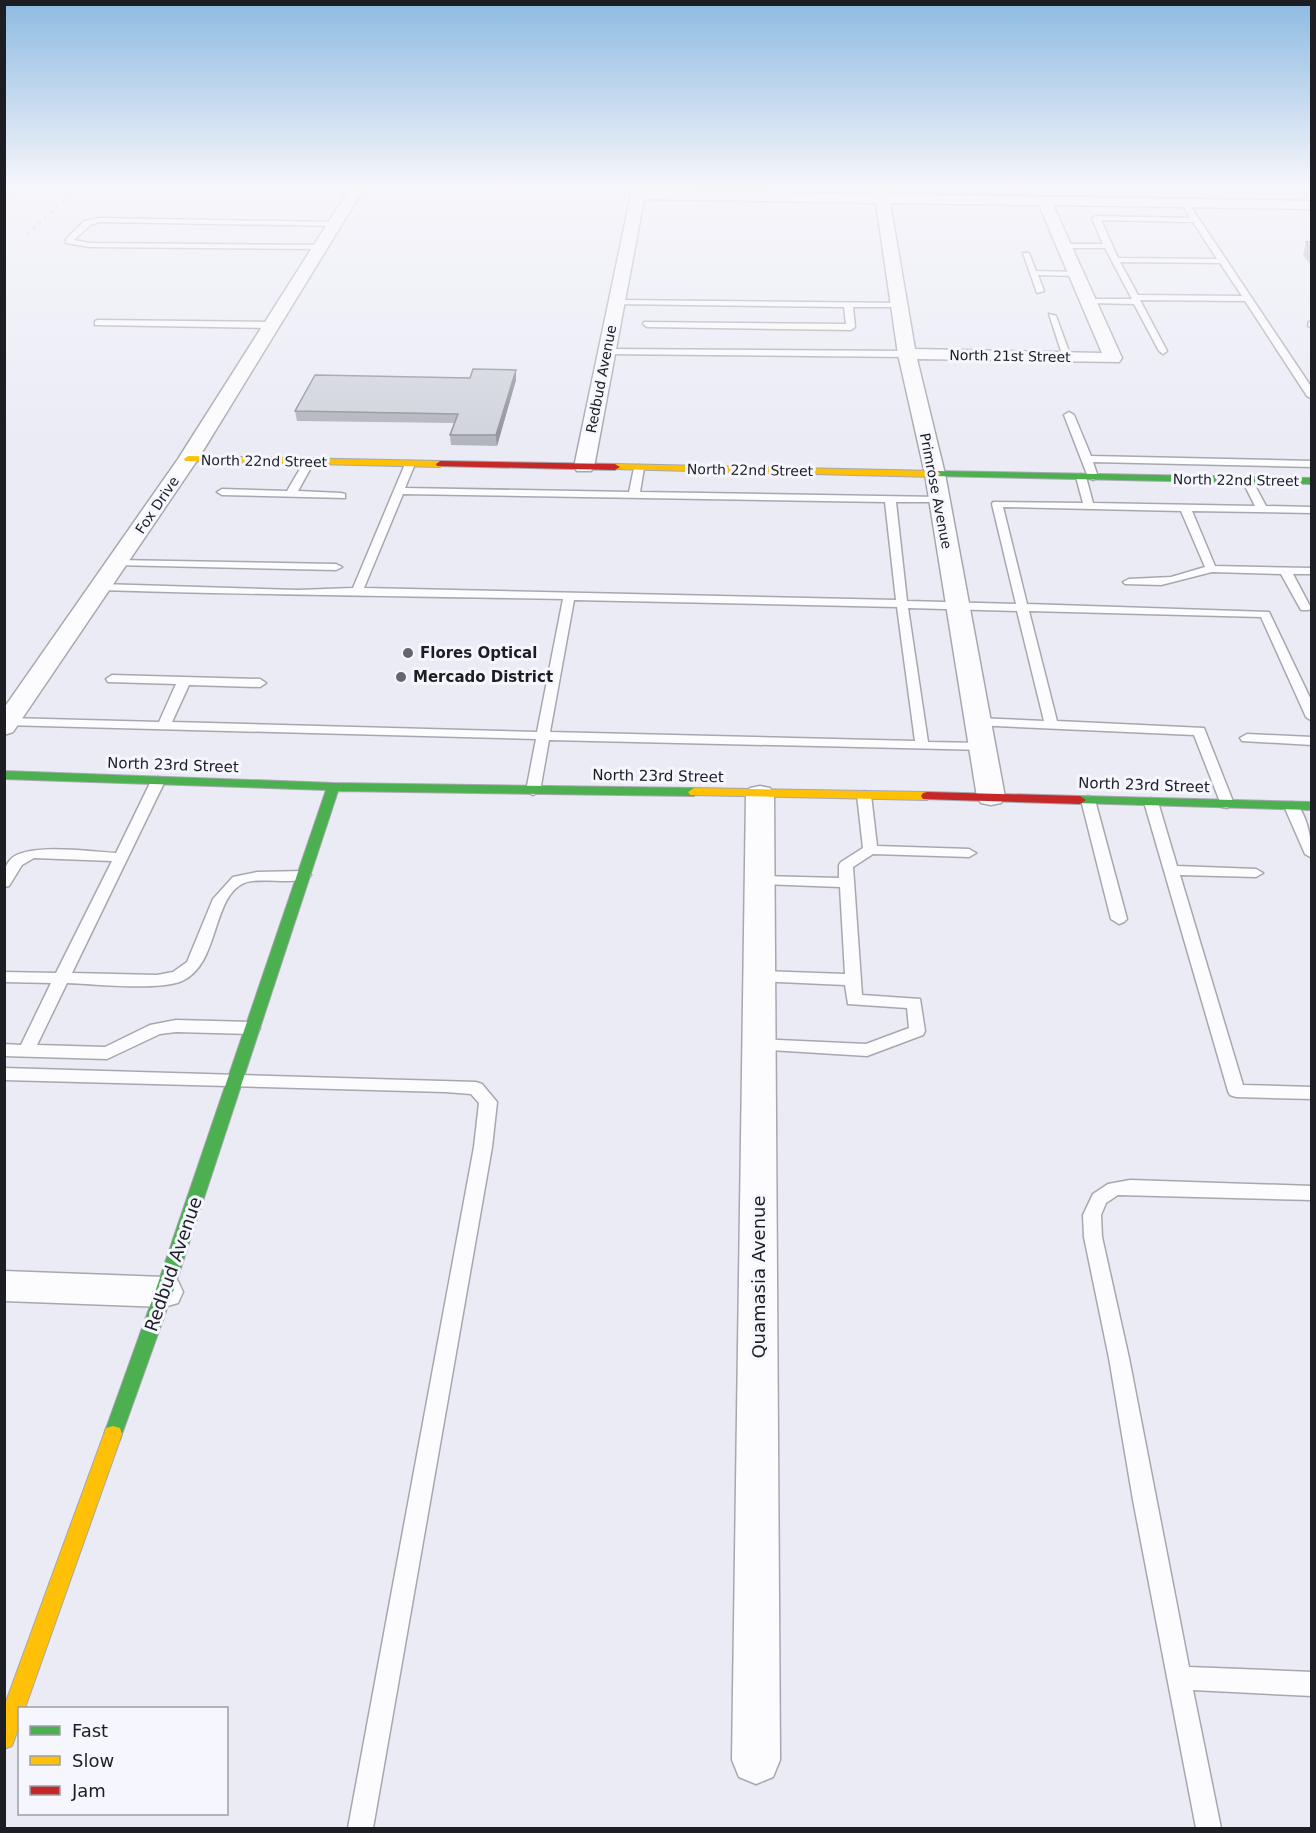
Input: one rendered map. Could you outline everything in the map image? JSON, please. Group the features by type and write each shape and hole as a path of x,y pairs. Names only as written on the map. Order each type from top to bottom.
{"street":[{"name":"Fox Drive","path":"6,725 188,459 306,271"},
{"name":"Redbud Avenue","path":"584,467 623,271"},
{"name":"Primrose Avenue","path":"893,271 907,354 935,474 991,797"},
{"path":"1075,271 1089,301"},
{"name":"North 21st Street","path":"907,354 1113,358 1089,301"},
{"name":"North 22nd Street","path":"188,459 1311,481"},
{"name":"North 23rd Street","path":"4,776 333,787 991,797 1311,806"},
{"name":"Redbud Avenue","path":"4,1738 164,1292 333,787"},
{"name":"Quamasia Avenue","path":"756,1760 760,794"},
{"path":"4,1286 164,1292"}],"lane":[{"path":"1121,271 1163,351"},
{"path":"1229,271 1311,396"},
{"path":"1040,291 1033,273 1076,274"},
{"path":"1089,301 1247,299"},
{"path":"617,302 899,305"},
{"path":"647,324 851,327 848,304"},
{"path":"1052,316 1067,357"},
{"path":"98,323 272,325"},
{"path":"607,352 907,354"},
{"path":"1069,415 1087,459 1089,506"},
{"path":"1087,459 1311,464"},
{"path":"1193,461 1200,479"},
{"path":"291,494 309,462"},
{"path":"357,591 410,464"},
{"path":"634,495 639,468"},
{"path":"1247,480 1262,509"},
{"path":"399,491 939,500"},
{"path":"222,492 341,496"},
{"path":"890,500 922,745"},
{"path":"1051,725 997,504 1311,510"},
{"path":"1185,507 1211,569"},
{"path":"117,562 336,567"},
{"path":"1129,582 1156,584 1211,569 1311,571"},
{"path":"1285,570 1305,608"},
{"path":"101,586 298,593 357,591 1264,614 1311,717"},
{"path":"533,791 569,596"},
{"path":"112,679 260,683"},
{"path":"164,726 184,681"},
{"path":"978,722 1199,731 1227,804"},
{"path":"6,725 164,726 982,747"},
{"path":"1247,738 1311,741"},
{"path":"26,1051 158,781"},
{"path":"864,795 870,850"},
{"path":"1088,800 1119,919"},
{"path":"1151,802 1236,1091 1311,1093"},
{"path":"1291,806 1311,854"},
{"path":"759,1045 867,1050 916,1031 914,1003 854,1000 846,865 870,850 969,853"},
{"path":"4,883 16,862 32,854 121,857"},
{"path":"1171,870 1256,873"},
{"path":"4,977 157,980 177,977 194,965 220,899 238,879 304,874"},
{"path":"760,880 847,883"},
{"path":"759,976 853,981"},
{"path":"4,1050 107,1053 156,1029 252,1029"},
{"path":"4,1074 466,1087 476,1088 488,1102 483,1147 361,1828"},
{"path":"1209,1828 1144,1500 1119,1358 1093,1237 1092,1215 1099,1199 1114,1189 1130,1187 1311,1193"},
{"path":"1179,1678 1311,1684"}],"building":[{"path":"473,369 516,370 496,435 450,435 458,414 295,411 315,375 470,378"}],"traffic: fast":[{"path":"936,474 1312,481"},
{"path":"4,775 333,787 694,792"},
{"path":"113,1434 164,1292 333,787"},
{"path":"1080,800 1312,806"}],"traffic: slow":[{"path":"188,459 440,464"},
{"path":"615,467 936,474"},
{"path":"694,792 927,796"},
{"path":"4,1738 113,1434"}],"traffic: jam":[{"path":"440,464 615,467"},
{"path":"927,796 1080,800"}],"place":[{"name":"Flores Optical","path":"408,653"},
{"name":"Mercado District","path":"401,677"}]}
